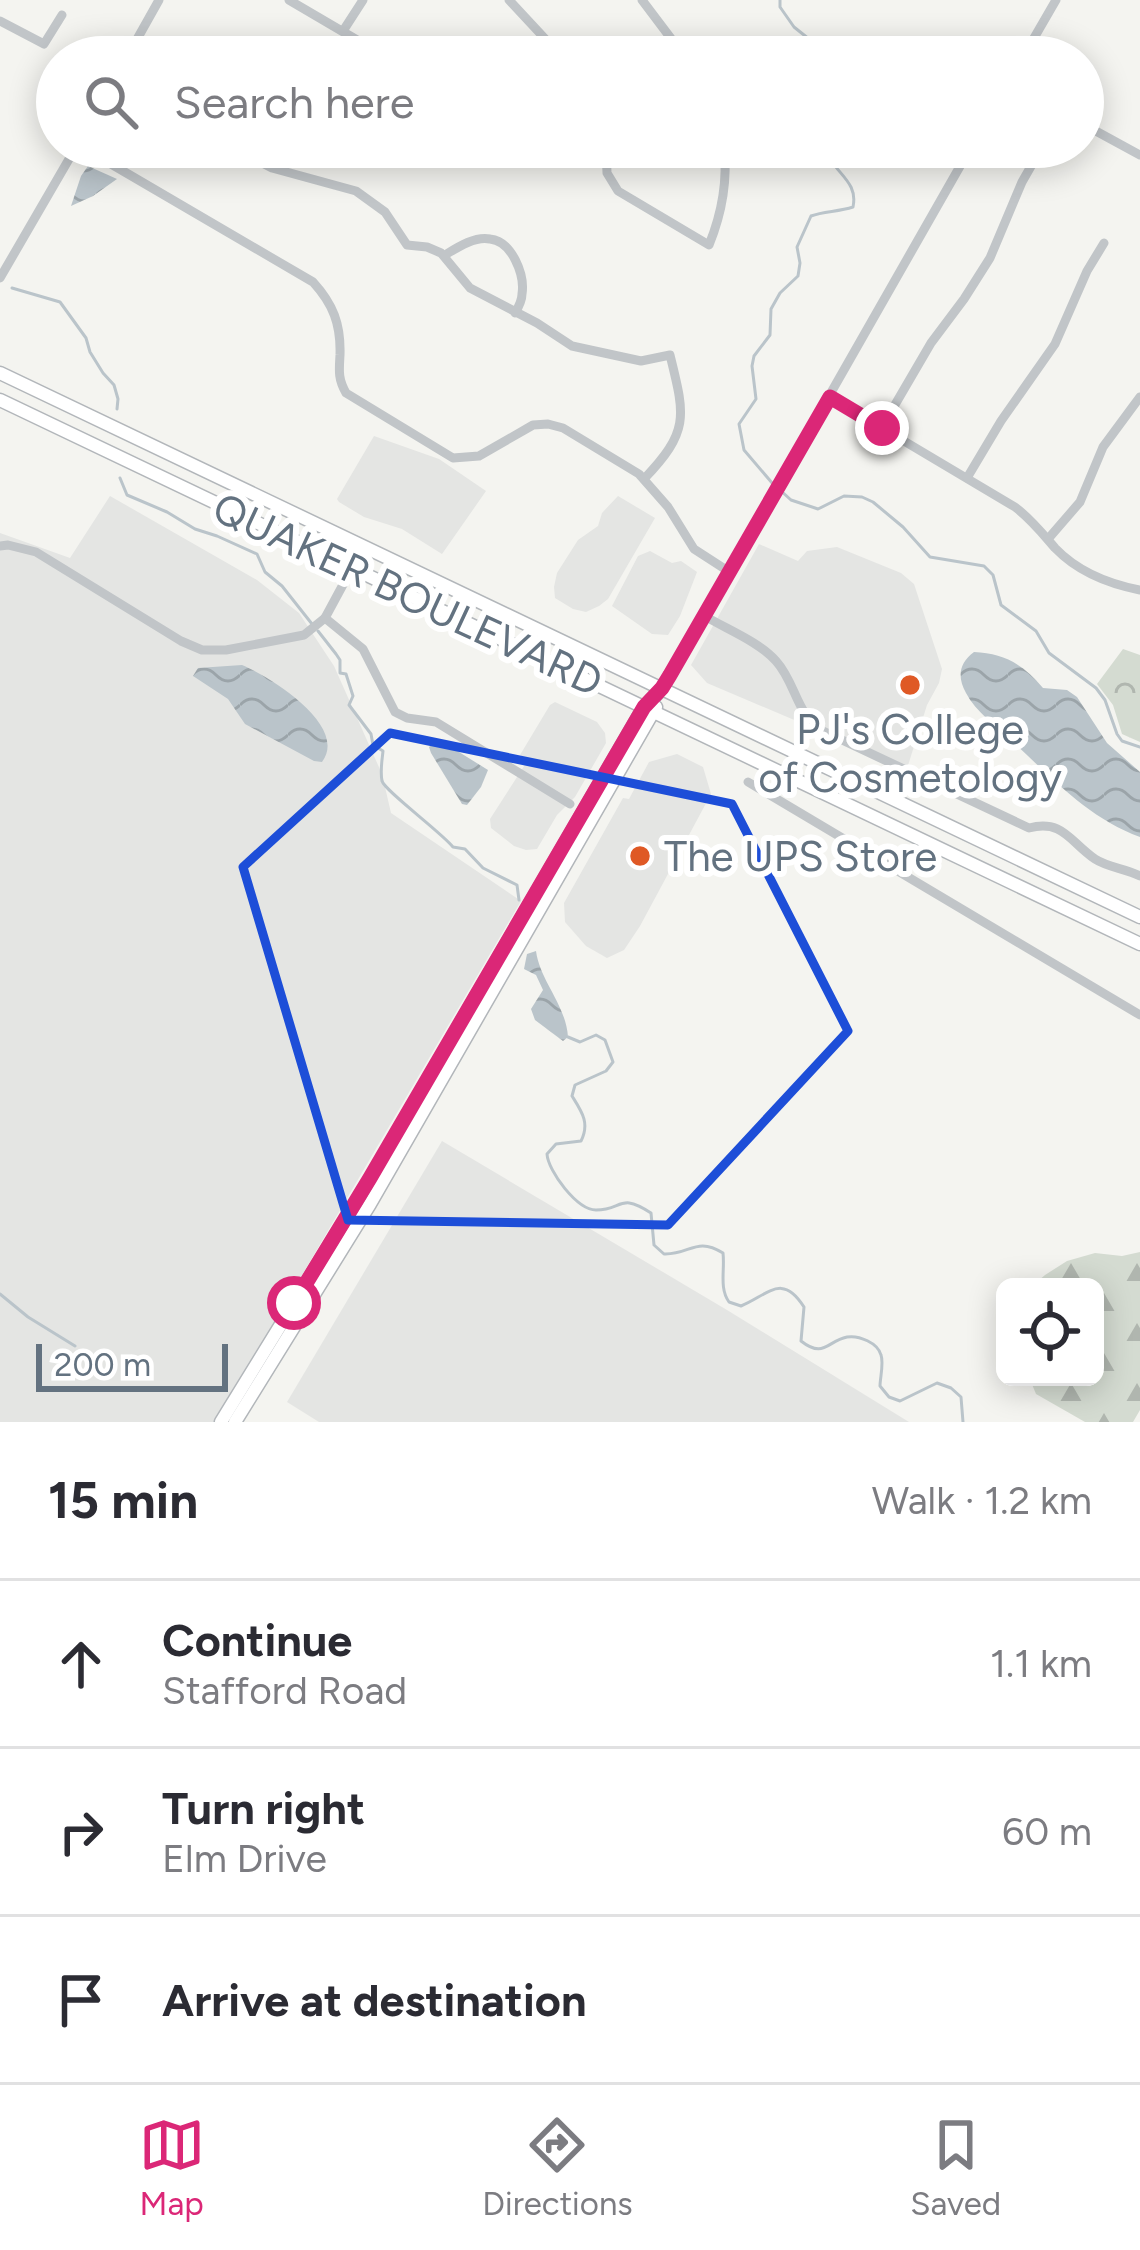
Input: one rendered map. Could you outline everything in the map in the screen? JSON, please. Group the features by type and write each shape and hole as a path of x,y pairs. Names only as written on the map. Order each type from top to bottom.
{"main road":[{"name":"QUAKER BOULEVARD","path":"0,374 1140,917"},
{"name":"QUAKER BOULEVARD","path":"0,400 1140,944"},
{"path":"221,1422 662,688"},
{"path":"235,1422 363,1215 649,709"}],"street":[{"path":"139,36 159,0"},
{"path":"289,0 351,36"},
{"path":"343,31 363,0"},
{"path":"509,0 542,36"},
{"path":"642,0 669,36"},
{"path":"1035,36 1056,0"},
{"path":"49,36 62,14"},
{"path":"0,21 36,40"},
{"path":"1104,135 1140,154"},
{"path":"0,278 66,168"},
{"path":"115,168 313,282 337,317 338,380 343,389 388,421 447,455 463,458 489,452 526,427 555,425 644,479 694,549 728,571"},
{"path":"272,168 356,191 385,212 407,245 445,255 469,286 554,336 590,352 640,361 670,355 681,404 679,433 644,479"},
{"path":"607,168 618,191 709,245 723,204 725,168"},
{"path":"662,688 958,168"},
{"path":"882,428 931,343 990,258 1030,168"},
{"path":"445,255 473,241 501,242 522,282 515,313"},
{"path":"967,478 1055,344 1104,243"},
{"path":"830,397 1028,517 1065,557 1094,576 1140,590"},
{"path":"1048,539 1080,502 1103,447 1140,397"},
{"path":"0,546 36,552 202,650 304,635 323,620 352,568"},
{"path":"703,615 777,662 805,716 823,731 1029,829 1051,825 1096,860 1140,876"},
{"path":"323,620 363,649 395,712 436,722 570,804"},
{"path":"748,782 1140,1014"}],"highlighted area":[{"path":"390,733 732,804 848,1031 668,1225 348,1220 243,867"}],"shaded area":[{"path":"374,436 439,459 486,491 442,554 337,499"},
{"path":"110,496 257,580 299,613 334,666 382,774 391,813 521,901 216,1422 0,1422 0,533 70,558"},
{"path":"618,496 655,518 608,599 586,612 573,609 555,598 557,573 578,540 598,526 602,513"},
{"path":"759,544 798,561 807,551 837,547 901,573 914,584 942,669 905,775 806,725 707,683 691,665"},
{"path":"650,551 697,572 668,635 652,634 612,606 638,556"},
{"path":"555,702 597,722 606,743 537,849 526,850 491,828 490,819 528,760 520,755"},
{"path":"677,754 703,767 711,794 640,926 624,950 607,958 586,946 565,922 564,903 623,798 629,799 649,762"},
{"path":"442,1141 909,1422 319,1422 287,1402"}],"green space":[{"path":"1123,649 1140,655 1140,742 1122,734 1113,705 1097,684"},
{"path":"1140,1252 1140,1410 1133,1422 1085,1422 1036,1394 1033,1386 1104,1386 1104,1278 1042,1278 1067,1261 1095,1253"}],"water":[{"path":"92,168 117,179 71,206 81,176"},
{"path":"974,652 1004,658 1043,688 1067,690 1077,697 1107,743 1140,772 1140,837 1071,795 975,706 961,676 965,661"},
{"path":"242,665 287,691 316,719 328,748 322,762 245,724 228,699 193,676 198,668"},
{"path":"438,739 488,770 467,805 431,753 429,747"},
{"path":"536,951 566,1025 568,1037 563,1041 535,1020 531,1009 543,990 536,975 524,969 527,954"}],"waterway":[{"path":"780,0 794,27 805,36"},
{"path":"773,484 744,450 739,424 756,399 754,356 770,335 771,309 798,276 797,247 811,216 853,207 852,189 837,168"},
{"path":"12,288 60,302 114,385 117,409"},
{"path":"120,478 127,495 257,554 265,572 312,624"},
{"path":"780,490 791,500 818,509 844,496 862,497 903,527 930,557 984,566 993,575 1001,605 1036,631 1049,653 1096,688 1122,741 1140,747"},
{"path":"318,631 340,660 340,673 346,674 353,696 349,705 371,734 373,745 383,751 385,786 453,847 465,849 483,868 517,885 519,900"},
{"path":"568,1037 580,1042 596,1035 605,1040 613,1062 606,1071 575,1085 572,1096 585,1123 581,1141 556,1144 547,1154 552,1170 572,1197 596,1210 627,1203 651,1213 654,1245 664,1254 699,1246 723,1253 723,1285 729,1302 741,1306 774,1289 789,1291 804,1307 801,1341 815,1349 847,1337 867,1341 881,1355 880,1386 889,1397 900,1401 937,1383 961,1397 963,1422"},
{"path":"0,1294 75,1346"}],"place":[{"name":"PJ's College of Cosmetology","path":"910,685"},
{"name":"The UPS Store","path":"640,856"}],"route":[{"path":"294,1303 644,707 670,675 830,397 882,428"}]}
